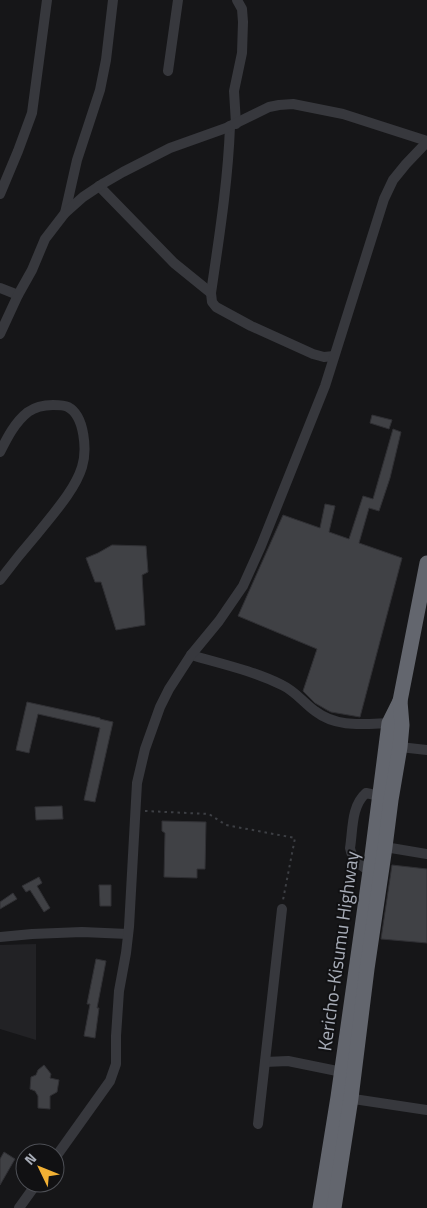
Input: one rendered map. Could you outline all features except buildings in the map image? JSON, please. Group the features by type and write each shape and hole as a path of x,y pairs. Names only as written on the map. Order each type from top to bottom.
{"highway":[{"name":"Kericho-Kisumu Highway","path":"334,1208 344,1098 342,1072 375,873 400,700 427,563"},
{"name":"Kericho-Kisumu Highway","path":"320,1208 344,1098 366,978 375,873 385,847 386,797 400,747 396,724"}],"street":[{"path":"0,194 32,113 48,0"},
{"path":"65,213 78,160 100,90 106,60 113,0"},
{"path":"168,71 178,0"},
{"path":"237,0 242,9 242,53 234,91 233,125 211,293 212,302 216,307 251,326 319,356 328,358 334,356"},
{"path":"0,334 32,270 45,239 65,213 82,197 99,186 170,148 233,125 269,107 293,104 343,114 427,142 393,180 384,199 324,386 282,496 242,586 219,622 191,655 169,689 145,749 135,810 128,934 119,991 116,1064 110,1081 102,1094 65,1144"},
{"path":"99,186 174,263 211,293"},
{"path":"0,288 18,295"},
{"path":"0,452 17,422 28,412 44,405 56,405 68,407 77,415 82,430 84,456 80,472 62,503 0,580"},
{"path":"191,655 267,678 290,690 316,712 334,722 345,724 396,724"},
{"path":"400,747 427,750"},
{"path":"375,873 356,860 351,852 354,814 357,804 366,793 386,797"},
{"path":"385,847 427,854"},
{"path":"258,1124 282,909"},
{"path":"0,937 82,932 128,934"},
{"path":"265,1062 288,1061 342,1072"},
{"path":"344,1098 427,1110"},
{"path":"19,1208 29,1193"}],"path":[{"path":"135,810 209,814 226,825 295,838 282,909"}],"shaded area":[{"path":"36,944 36,1040 0,1029 0,945"}]}
